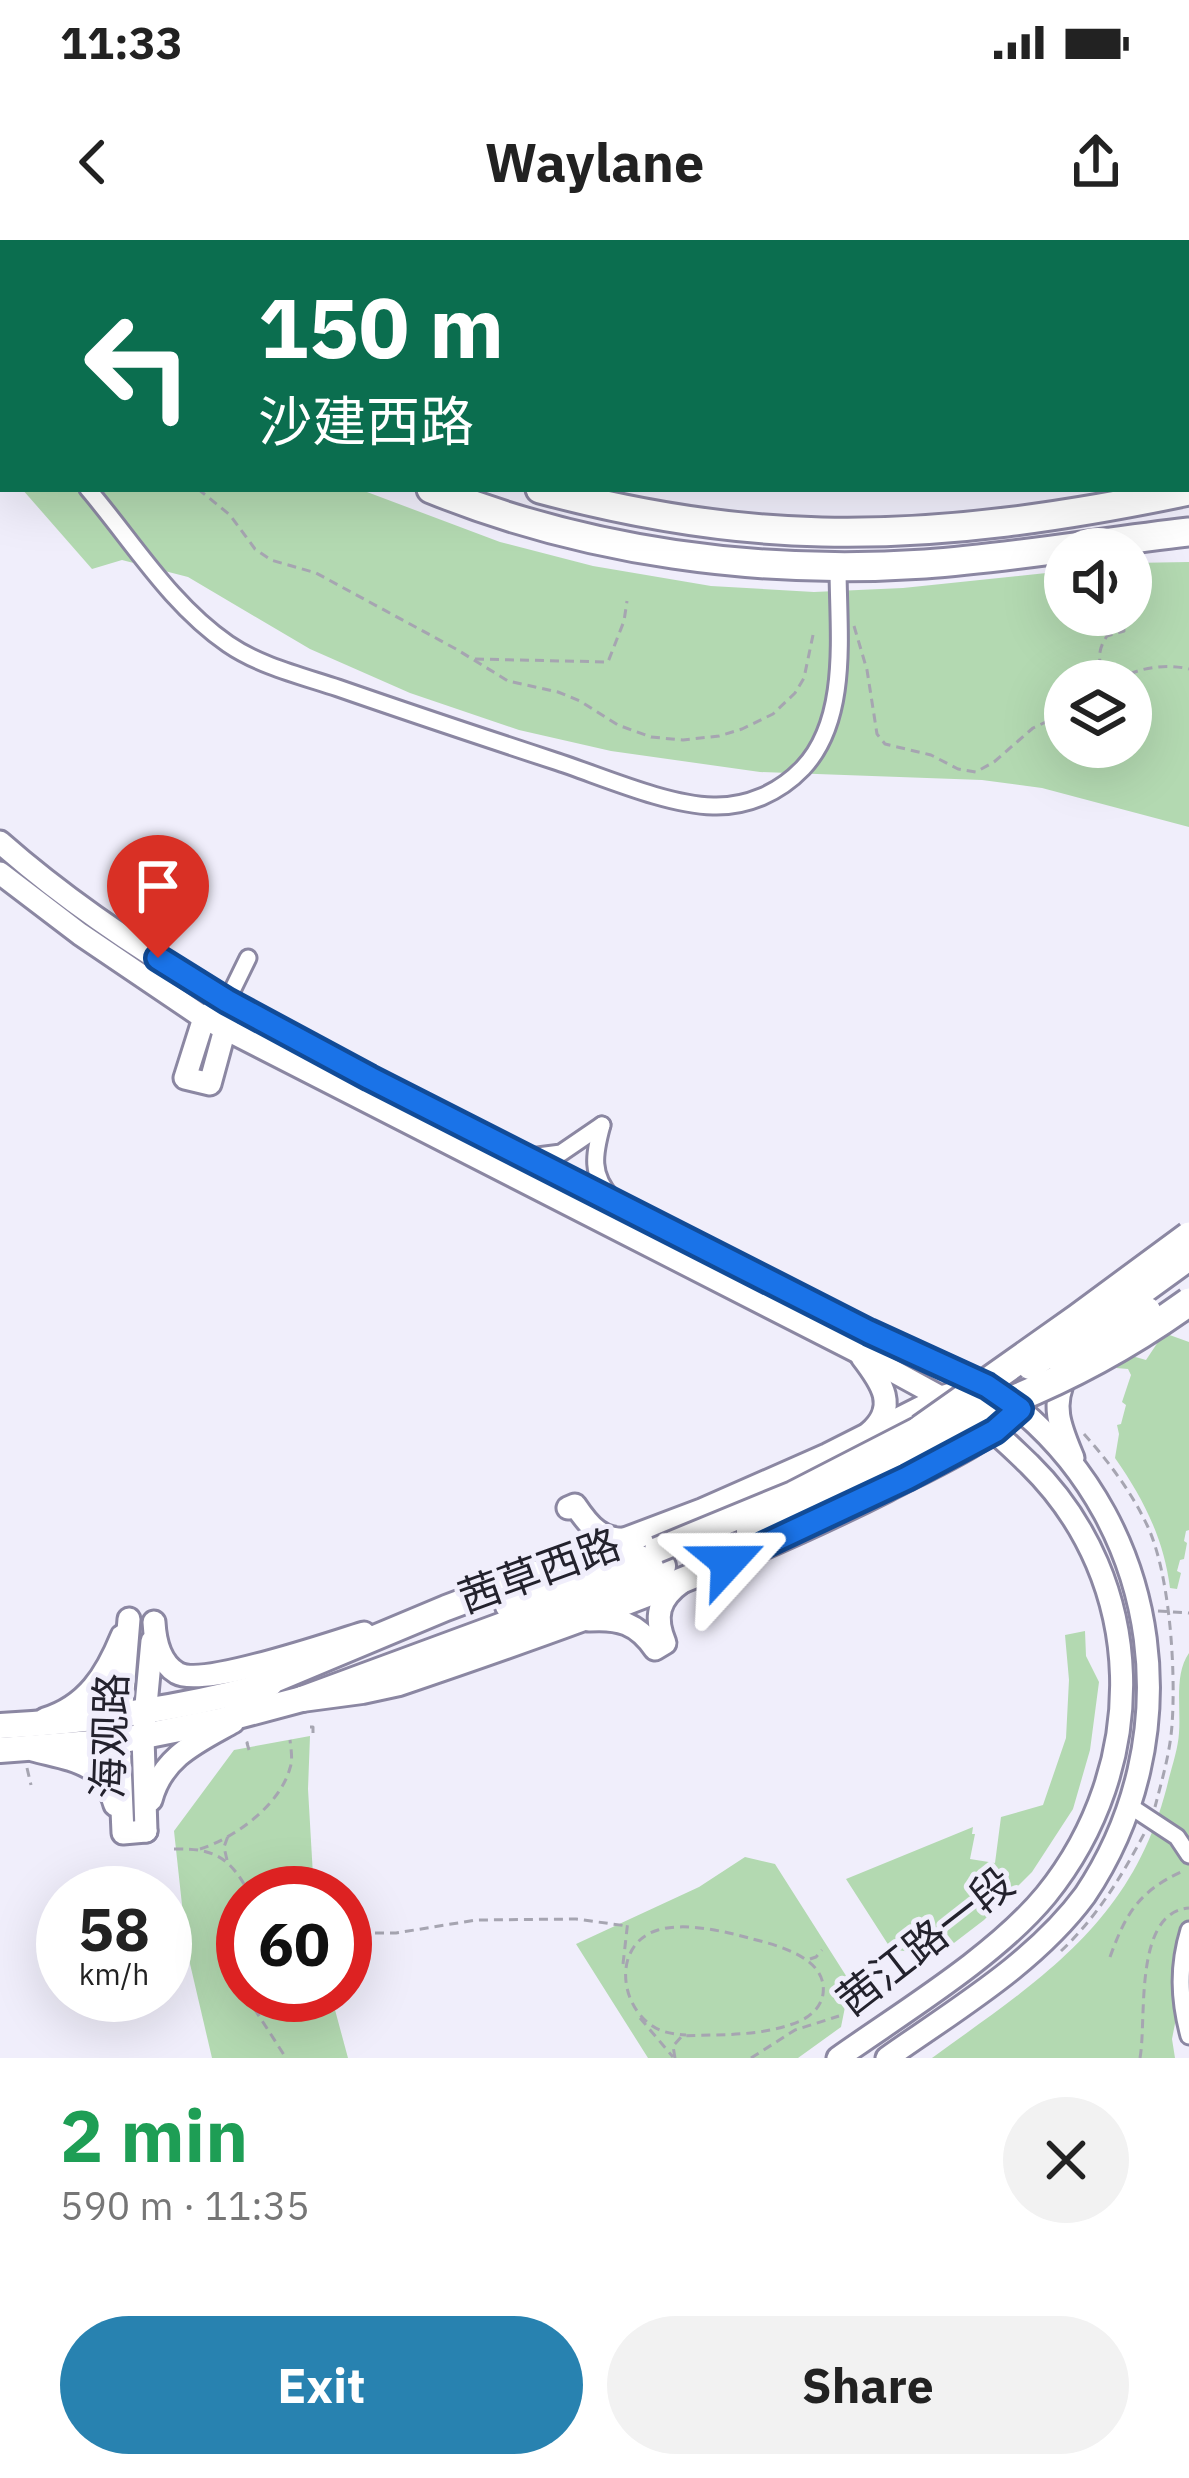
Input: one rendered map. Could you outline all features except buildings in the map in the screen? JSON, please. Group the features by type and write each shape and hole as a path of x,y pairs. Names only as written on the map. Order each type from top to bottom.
{"highway":[{"path":"440,492 520,520 616,544 710,560 838,567 966,560 1189,532"},
{"path":"553,492 668,518 820,532 964,526 1189,495"},
{"path":"921,1429 1189,1235"},
{"path":"1000,1408 1105,1358 1189,1298"}],"main road":[{"path":"0,842 107,925 227,1001 869,1332 1000,1408"},
{"path":"0,873 204,1018 943,1397 1000,1408"},
{"path":"227,1001 225,1029 210,1084 185,1078 204,1018 227,1001"},
{"path":"1000,1408 1047,1349 1189,1257"},
{"name":"茜草西路","path":"0,1750 17,1733 247,1714 302,1699 660,1558 921,1429 1064,1345 1189,1257"},
{"name":"茜草西路","path":"132,1727 352,1661 801,1508 1000,1408 1189,1279"},
{"path":"302,1699 399,1682 571,1622 687,1578 854,1505 1000,1408 1066,1376 1189,1298"},
{"path":"1047,1349 1066,1376"},
{"path":"858,1352 886,1399 883,1418 864,1438"},
{"path":"1066,1376 1058,1391 1057,1414 1079,1472"},
{"path":"255,1688 446,1608 741,1495 943,1397 1000,1408"},
{"name":"茜江路一段","path":"887,2058 995,1980 1048,1936 1085,1895 1112,1853 1132,1808 1151,1742 1150,1636 1134,1571 1117,1528 1079,1472 1000,1408"},
{"name":"茜江路一段","path":"838,2058 1009,1933 1042,1899 1068,1867 1089,1828 1112,1769 1123,1674 1119,1639 1100,1571 1088,1542 1000,1408"},
{"path":"828,1456 854,1505"},
{"path":"559,1566 576,1546 576,1527 568,1508 575,1505 599,1534 631,1539"},
{"path":"571,1622 623,1622 641,1631 655,1649 665,1643 659,1625 661,1604 687,1578"},
{"path":"17,1733 87,1696 106,1672 129,1618 154,1622 155,1641 178,1674 202,1677 446,1608"},
{"name":"海观路","path":"129,1618 132,1727 146,1831 123,1833 132,1727 154,1622"},
{"path":"146,1831 154,1785 167,1765 191,1745 247,1714"},
{"path":"17,1733 101,1776 111,1790 123,1833"}],"street":[{"path":"90,492 178,600 233,648 425,718 689,803 713,806 740,804 782,785 809,760 827,730 834,706 838,567"},
{"path":"227,1001 248,958"},
{"path":"524,1156 561,1153 602,1125 594,1163 604,1190 618,1205"},
{"path":"1132,1808 1177,1837 1189,1855"},
{"path":"1189,1930 1180,1990 1189,2036"}],"path":[{"path":"202,492 230,515 260,553 316,573 516,684 544,687 580,701 633,732 683,740 719,736 773,714 803,678 813,635"},
{"path":"473,659 608,662 628,601"},
{"path":"838,620 856,628 877,734 885,744 931,754 958,769 976,772 1044,722"},
{"path":"1152,668 1189,669"},
{"path":"1144,1610 1189,1613"},
{"path":"310,1727 313,1735"},
{"path":"232,1866 224,1842 267,1806 282,1786 290,1768 290,1740"},
{"path":"249,1750 250,1742"},
{"path":"28,1777 31,1785"},
{"path":"200,1849 237,1829"},
{"path":"174,1850 211,1852 232,1866"},
{"path":"1110,1957 1126,1916 1137,1902 1162,1881 1189,1868"},
{"path":"1140,2058 1146,1959 1160,1928 1174,1912 1189,1908"},
{"path":"372,1933 476,1919 627,1923 625,1978 634,2006 674,2058"},
{"path":"625,1978 628,1956 637,1942 657,1930 740,1935 803,1958 813,1958 822,1950"},
{"path":"634,2006 659,2030 686,2036 770,2030 806,2018 818,2006 823,1990 818,1971 803,1958"},
{"path":"751,2058 795,2030 838,2016"},
{"path":"262,2022 286,2058"},
{"path":"674,2058 675,2042 686,2036"}],"green space":[{"path":"25,492 367,492 500,542 593,566 711,586 814,592 1044,573 1044,636 1152,636 1152,563 1189,562 1189,827 1042,788 982,780 760,772 611,751 519,730 410,693 310,649 188,577 122,560 92,569"},
{"path":"1164,1333 1189,1342 1189,1530 1177,1589 1170,1588 1151,1520 1115,1458 1117,1425 1131,1375 1128,1369 1116,1368 1132,1356 1146,1360"},
{"path":"1085,1631 1086,1656 1099,1682 1090,1750 1073,1809 1032,1872 984,1920 937,1956 891,1949 846,1879 973,1827 970,1859 995,1863 1001,1817 1043,1805 1066,1738 1065,1635"},
{"path":"1189,1653 1189,1952 1172,2039 1175,2058 932,2058 1047,1972 1109,1908 1134,1871 1154,1828 1175,1756 1180,1681"},
{"path":"310,1736 312,1866 216,1866 216,2022 338,2022 348,2058 212,2058 192,1972 192,1866 178,1866 174,1831 234,1750"},
{"path":"745,1857 775,1864 850,1982 841,2027 798,2058 648,2058 576,1944 699,1887"}],"route":[{"path":"158,958 370,1078 869,1332 987,1386 1020,1409 995,1431 907,1478 728,1562"}]}
